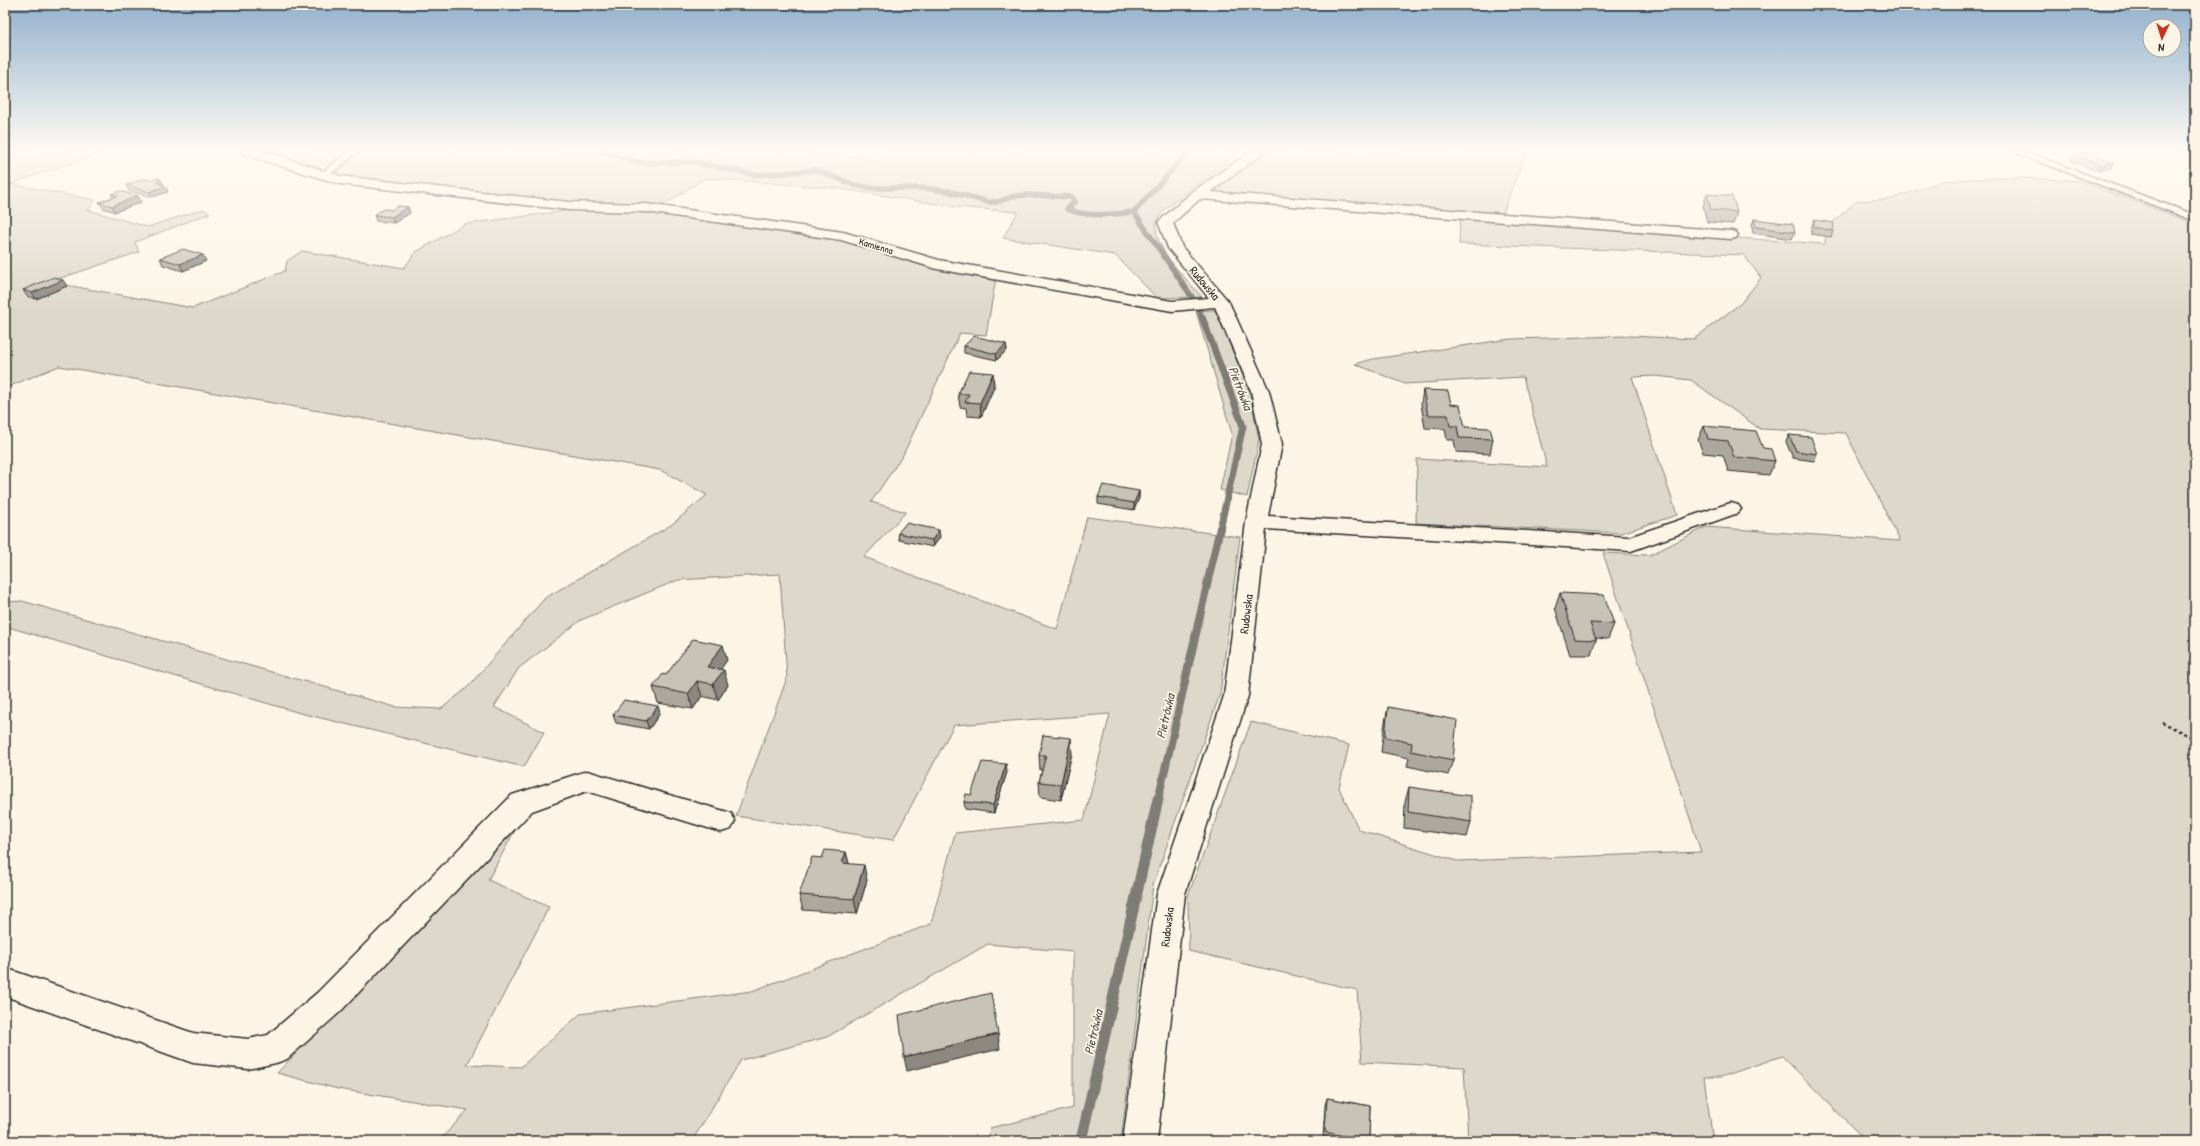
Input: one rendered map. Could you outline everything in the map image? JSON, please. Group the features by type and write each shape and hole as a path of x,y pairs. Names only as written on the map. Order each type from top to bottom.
{"street":[{"name":"Kamienna","path":"556,204 646,208 843,236 937,264 1172,306 1221,302"},
{"name":"Rudowska","path":"1140,1141 1171,894 1236,696 1256,522 1272,444 1260,391 1221,302 1175,248 1165,222 1186,204"},
{"path":"1324,204 1731,235"},
{"path":"1256,522 1631,544 1731,509"},
{"path":"5,982 192,1048 248,1054 276,1048 329,1002 522,803 587,781 721,821"}],"lane":[{"path":"2158,204 2195,218"}],"path":[{"path":"2162,722 2195,739"}],"shaded area":[{"path":"5,204 92,204 88,210 148,227 203,209 210,213 135,242 139,252 49,282 193,308 285,271 287,261 302,251 404,268 416,252 465,224 572,210 641,212 836,239 924,266 996,278 986,335 960,333 903,455 871,502 906,512 864,557 1057,629 1087,517 1240,537 1220,694 1153,885 1121,1141 988,1141 990,1128 1073,1108 1073,952 988,944 827,1037 741,1060 692,1141 439,1141 468,1110 338,1089 277,1073 521,819 488,880 549,907 467,1065 521,1067 580,1014 752,991 931,924 955,833 1084,820 1110,714 954,725 893,840 736,816 787,678 780,574 678,580 581,620 519,668 494,707 544,732 524,767 300,713 5,626 5,602 22,601 395,707 441,709 467,688 545,598 671,525 707,495 660,470 59,366 5,388"},
{"path":"941,204 1171,204 1164,210 1158,218 1156,223 1156,233 1165,253 1172,263 1202,297 1157,298 1115,255 1003,238 1018,212"},
{"path":"1385,204 1506,204 1503,213"},
{"path":"1853,204 2143,204 2195,224 2195,1141 1866,1141 1782,1056 1721,1077 1704,1077 1713,1141 1468,1141 1464,1067 1362,1062 1357,990 1189,951 1188,896 1251,722 1349,745 1339,788 1359,830 1457,861 1701,852 1603,553 1650,555 1706,527 1900,541 1846,433 1760,429 1691,380 1656,376 1632,377 1677,515 1621,533 1416,523 1417,459 1547,467 1523,377 1405,384 1355,364 1373,359 1510,339 1629,336 1694,339 1741,303 1761,278 1744,255 1459,244 1460,219 1825,244 1826,228"},
{"path":"1215,310 1249,390 1259,440 1247,497 1220,490 1232,434 1196,311"}],"building":[{"path":"1710,204 1735,204 1737,212 1711,210"},
{"path":"398,206 408,207 392,217 374,215 384,209 392,210"},
{"path":"1754,219 1793,224 1795,232 1756,227"},
{"path":"1814,220 1834,223 1833,231 1814,227"},
{"path":"183,249 203,255 180,264 160,258"},
{"path":"54,277 63,280 32,293 23,290"},
{"path":"974,336 1006,344 996,354 964,346"},
{"path":"969,371 993,373 980,403 965,402 969,394 958,394"},
{"path":"1423,390 1448,391 1451,404 1460,405 1465,427 1490,428 1493,439 1459,438 1457,426 1450,426 1448,415 1428,415"},
{"path":"1704,426 1756,431 1763,448 1771,449 1775,461 1734,457 1728,441 1708,439"},
{"path":"1789,435 1811,437 1817,454 1796,451"},
{"path":"1103,485 1139,491 1134,503 1098,497"},
{"path":"906,523 939,530 932,540 898,533"},
{"path":"1560,593 1604,595 1614,624 1590,623 1596,640 1575,639"},
{"path":"693,639 723,645 707,667 724,670 713,684 697,681 688,694 653,687 663,674 666,675"},
{"path":"624,700 658,706 646,721 613,715"},
{"path":"1388,707 1457,720 1453,760 1411,751 1412,743 1385,737"},
{"path":"1043,735 1071,738 1061,784 1039,782 1046,755 1039,755"},
{"path":"982,762 1006,764 993,805 964,802 966,794 971,795"},
{"path":"1409,787 1471,796 1471,822 1408,812"},
{"path":"825,850 846,852 842,863 864,865 854,899 799,895 812,857 822,858"},
{"path":"991,993 998,1034 904,1057 899,1015"},
{"path":"1327,1098 1370,1106 1369,1141 1325,1132"}],"waterway":[{"name":"Pietrówka","path":"1072,204 1067,209 1084,214 1100,215 1134,212"},
{"path":"1134,212 1141,204"},
{"name":"Pietrówka","path":"1134,212 1198,306 1202,318"},
{"name":"Pietrówka","path":"1202,317 1243,426 1220,529"},
{"name":"Pietrówka","path":"1158,800 1220,528"},
{"name":"Pietrówka","path":"1081,1141 1158,799"}]}
